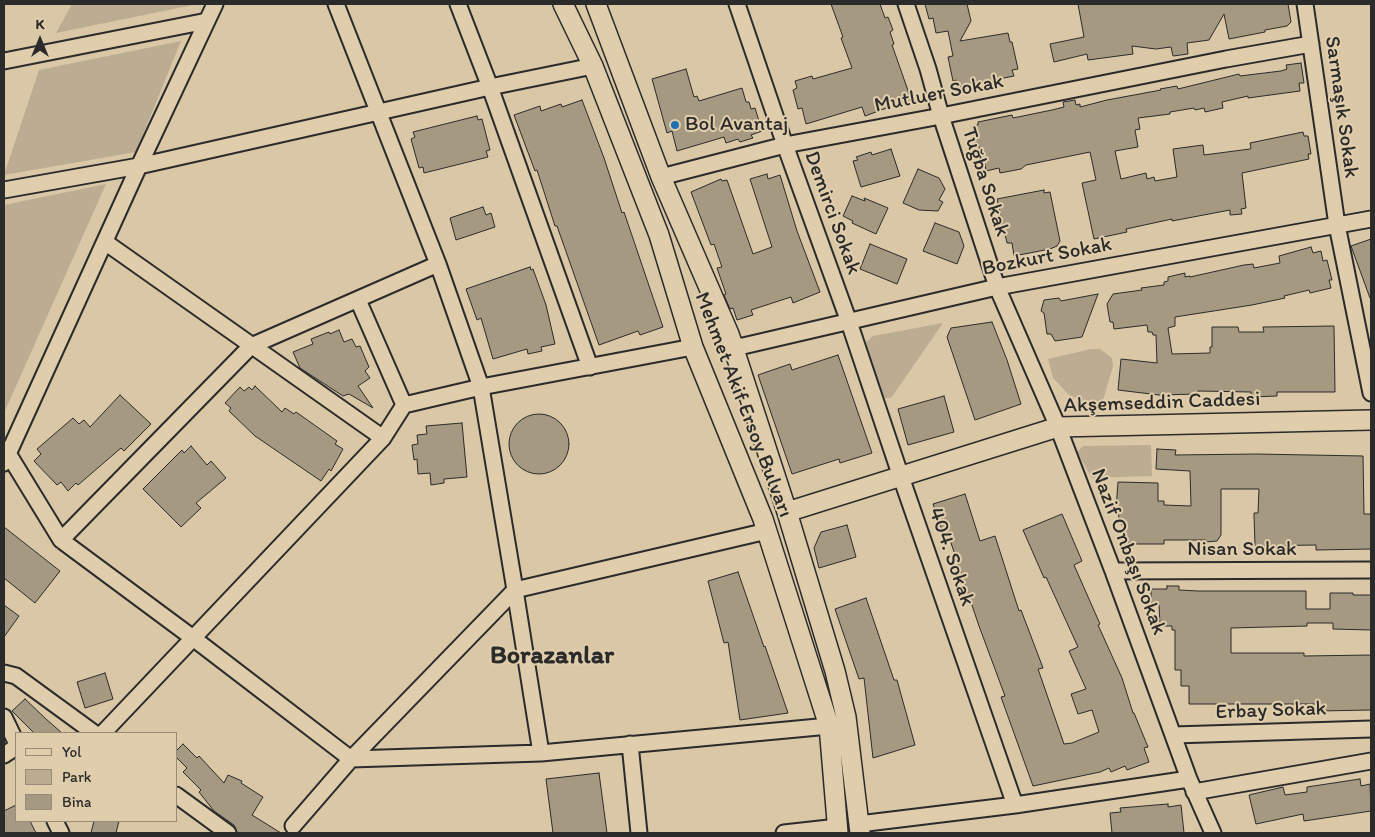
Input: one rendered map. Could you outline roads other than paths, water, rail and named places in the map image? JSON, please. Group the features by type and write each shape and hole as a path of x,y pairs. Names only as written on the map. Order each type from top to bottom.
{"main road":[{"name":"Mehmet Akif Ersoy Bulvarı","path":"563,4 594,66 659,235 693,347 767,531 829,726 838,830"},
{"name":"Mehmet Akif Ersoy Bulvarı","path":"596,4 661,178 733,346 787,512 835,671 846,717 859,828"},
{"name":"Akşemseddin Caddesi","path":"787,512 1058,427 1371,420"}],"street":[{"path":"215,4 5,456 60,540 193,638 351,759 541,753 829,726"},
{"path":"336,4 438,264 480,387 541,753"},
{"path":"458,4 490,87 590,367"},
{"name":"Demirci Sokak","path":"737,4 785,145 849,322"},
{"name":"Tuğba Sokak","path":"906,4 997,287"},
{"name":"Sarmaşık Sokak","path":"1305,4 1337,225 1371,393"},
{"path":"4,61 207,22"},
{"name":"Mutluer Sokak","path":"661,178 785,145 1311,44"},
{"path":"4,190 139,166 490,87 594,66"},
{"name":"Bozkurt Sokak","path":"733,346 743,346 997,287 1371,219"},
{"path":"105,242 384,438"},
{"path":"60,540 251,346 438,264"},
{"name":"Nazif Onbaşı Sokak","path":"997,287 1058,427 1113,571 1172,735 1213,833"},
{"path":"358,300 404,405"},
{"name":"404. Sokak","path":"849,322 900,477 1015,805"},
{"path":"103,732 384,438 404,405 480,387 693,347"},
{"path":"293,826 351,759 515,590 767,531"},
{"name":"Nisan Sokak","path":"1113,571 1371,570"},
{"path":"4,673 16,676 93,732"},
{"path":"4,717 15,740"},
{"name":"Erbay Sokak","path":"1172,735 1371,729"},
{"path":"630,744 639,833"},
{"path":"4,755 15,748"},
{"path":"859,828 1015,805 1192,785 1371,761"},
{"path":"178,796 228,833"},
{"path":"784,833 838,830"}],"place":[{"name":"Bol Avantaj","path":"675,125"}],"district":[{"name":"Borazanlar","path":"552,656"}]}
